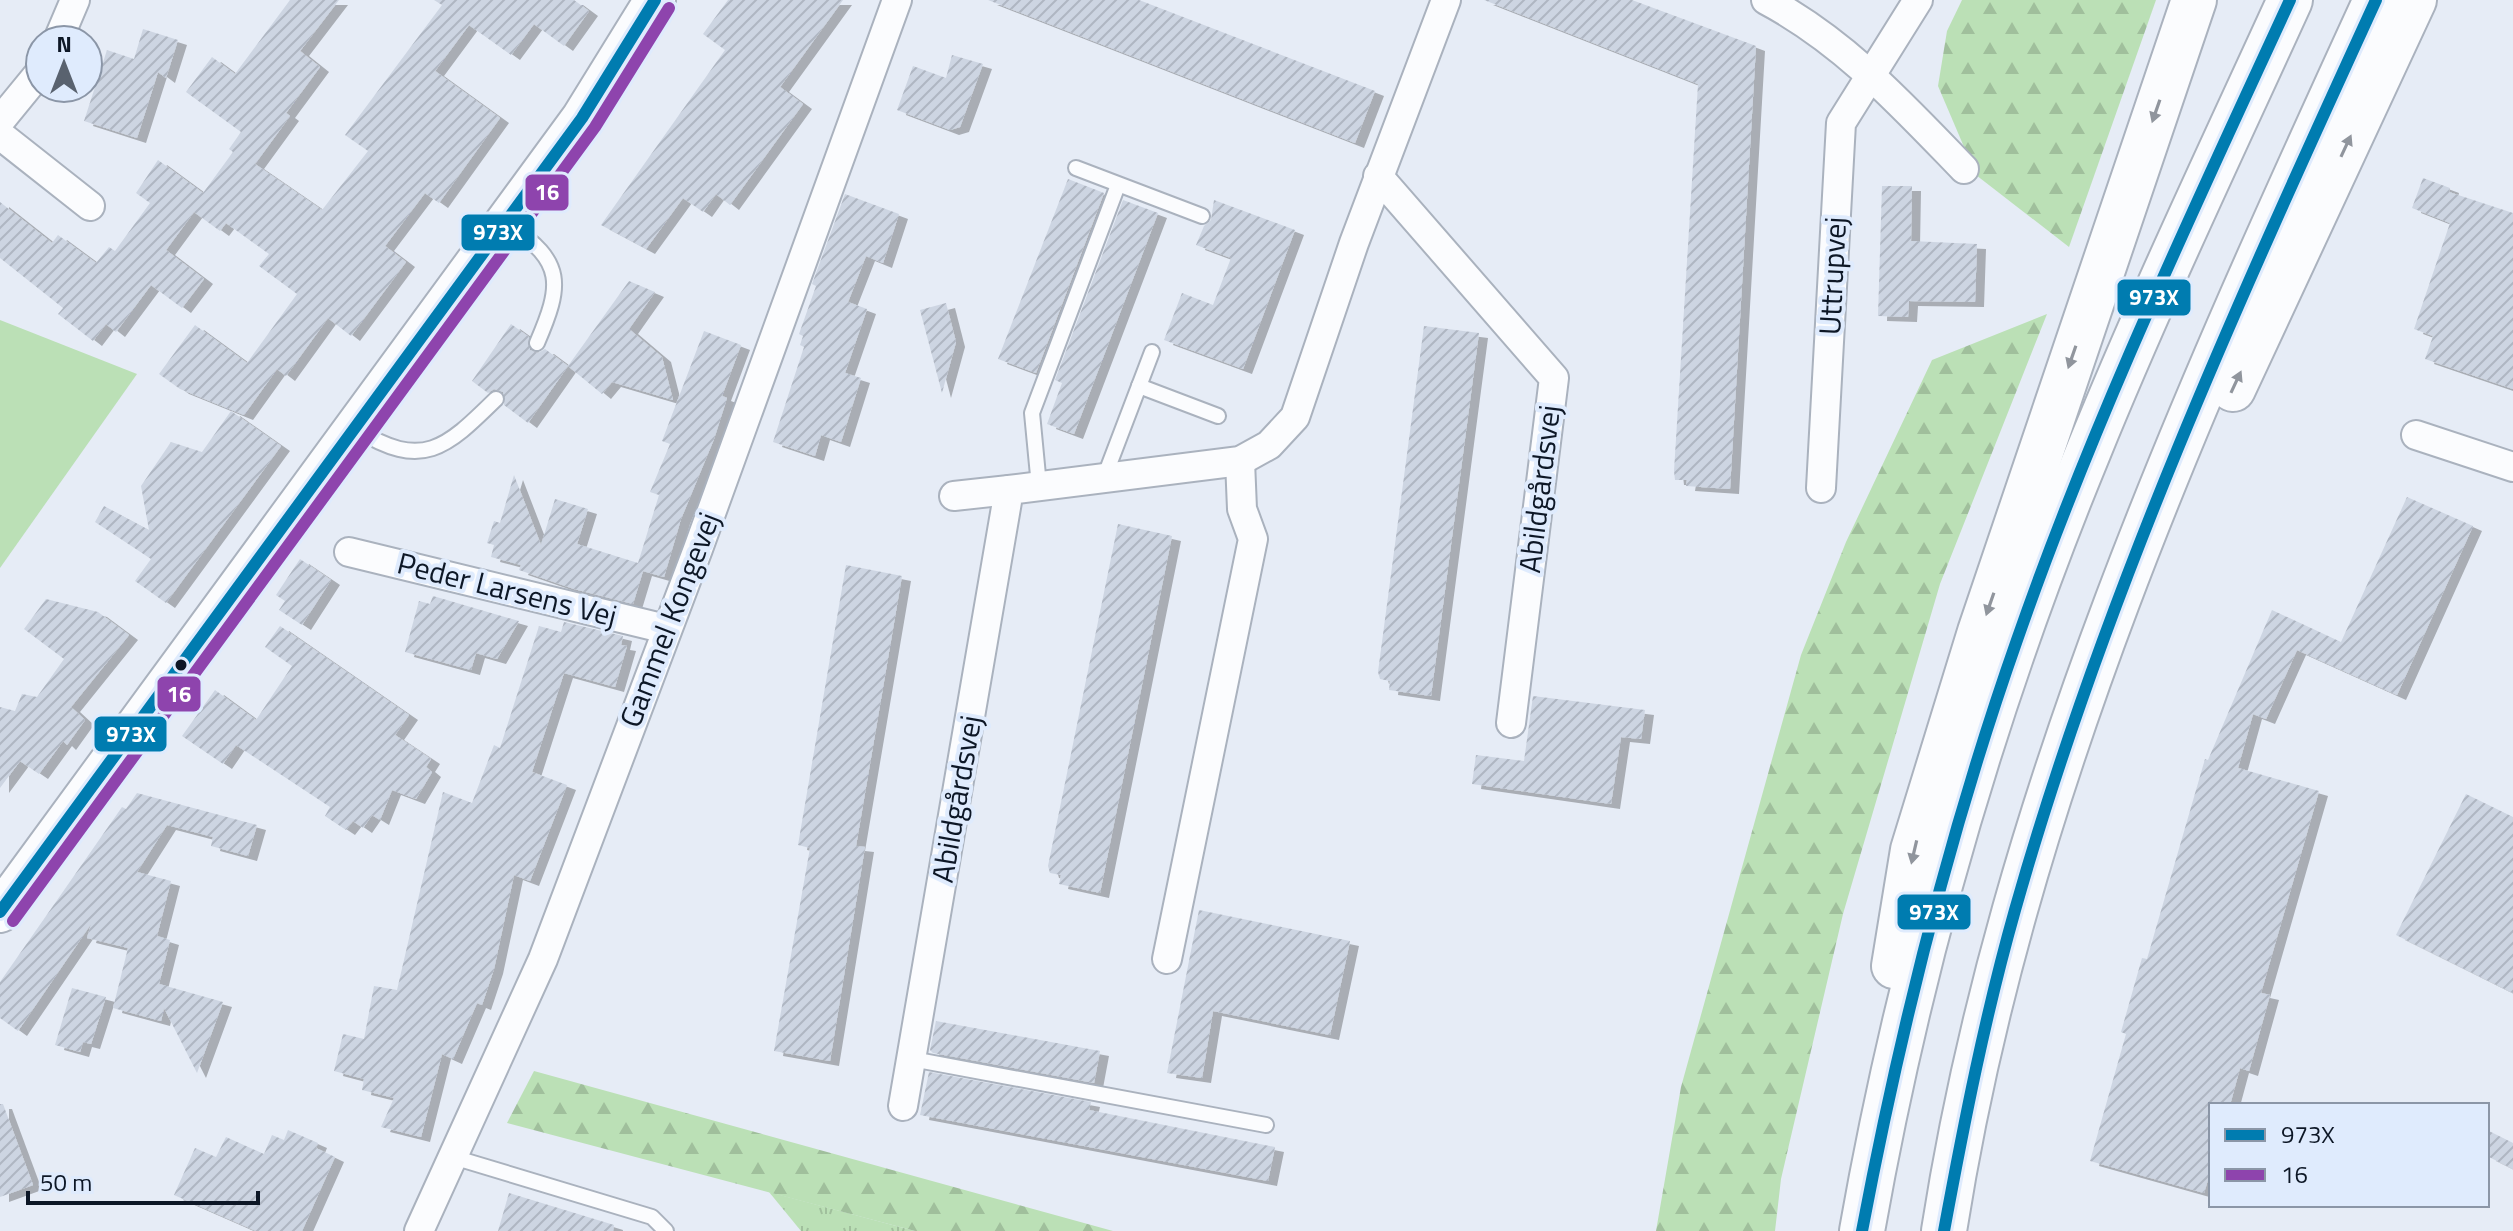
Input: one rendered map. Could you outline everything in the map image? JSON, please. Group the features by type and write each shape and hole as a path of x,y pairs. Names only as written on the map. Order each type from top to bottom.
{"highway":[{"path":"1864,1217 1884,1025 1913,850 1980,632 2194,0"},
{"path":"1864,1217 1907,1012 1949,859 2013,649 2100,423 2290,0"},
{"path":"1944,1231 1984,1030 2060,757 2129,566 2205,377 2376,0"},
{"path":"2060,757 2414,0"}],"main road":[{"path":"0,912 582,118 655,0"}],"street":[{"path":"65,24 75,0"},
{"name":"Gammel Kongevej","path":"419,1231 543,959 698,549 897,0"},
{"path":"954,496 1240,461 1269,445 1295,417 1378,176 1446,0"},
{"path":"1766,0 1871,72 1964,169"},
{"name":"Uttrupvej","path":"1821,488 1841,123 1918,0"},
{"path":"0,121 24,92"},
{"path":"0,135 90,206"},
{"name":"Abildgårdsvej","path":"1378,176 1554,378 1511,723"},
{"path":"2416,435 2513,467"},
{"path":"1167,959 1253,539 1242,509 1240,461"},
{"name":"Abildgårdsvej","path":"903,1106 1009,490"},
{"name":"Peder Larsens Vej","path":"349,552 666,629"}],"lane":[{"path":"1076,168 1202,216"},
{"path":"1039,486 1032,413 1118,185"},
{"path":"505,223 533,241 553,266 556,293 537,343"},
{"path":"1104,478 1152,352"},
{"path":"1139,386 1218,416"},
{"path":"355,428 383,446 419,452 449,443 496,399"},
{"path":"912,1059 1266,1125"},
{"path":"453,1157 652,1217 666,1231"}],"green space":[{"path":"1962,0 2156,0 2069,247 1976,175 1938,86 1947,31"},
{"path":"2047,314 1940,584 1843,914 1781,1179 1775,1231 1656,1231 1681,1087 1801,655 1846,542 1932,360"},
{"path":"0,320 137,374 0,568"},
{"path":"534,1071 1113,1231 915,1231 507,1123"},
{"path":"769,1192 915,1231 801,1231"}],"building":[{"path":"290,0 339,0 300,51 320,67 286,113 290,116 255,164 322,210 368,151 345,135 442,5 434,0 574,0 589,11 564,46 534,24 511,55 469,25 435,71 500,118 439,203 425,193 385,246 406,262 351,336 328,318 286,376 277,369 244,415 180,389 159,374 195,325 247,363 297,294 259,266 269,254 226,223 220,231 194,212 166,250 204,279 182,308 151,285 116,332 106,324 93,341 58,314 63,308 0,258 0,202 52,243 58,235 96,263 109,247 115,251 150,203 136,193 158,160 203,193 233,152 229,149 241,132 186,92 212,57 235,74"},
{"path":"728,0 843,0 780,87 803,104 730,205 716,194 703,212 683,198 646,249 601,225 725,50 703,34"},
{"path":"988,0 1139,0 1375,91 1355,143"},
{"path":"1484,0 1632,0 1756,46 1730,489 1686,486 1687,480 1675,480 1674,471 1698,84"},
{"path":"143,29 178,40 166,78 158,72 137,138 84,121 90,104 104,104 104,59 107,50 134,59"},
{"path":"952,55 983,64 960,127 950,130 897,110 913,66 946,78"},
{"path":"2423,178 2450,188 2449,192 2513,213 2513,389 2425,359 2433,336 2414,329 2450,223 2412,208"},
{"path":"1068,179 1104,193 1036,373 998,359"},
{"path":"1882,186 1912,186 1911,241 1977,244 1975,302 1909,301 1908,317 1878,316"},
{"path":"845,194 899,214 883,263 866,256 848,302 867,309 845,373 861,378 841,442 821,435 815,456 773,442 804,347 800,345 803,336 799,334 816,286 812,284"},
{"path":"1123,200 1158,213 1074,434 1047,424 1062,383 1055,380"},
{"path":"1214,200 1295,230 1243,369 1164,340 1182,293 1213,305 1231,258 1196,245 1204,226 1211,220"},
{"path":"629,281 655,292 629,329 662,357 673,400 612,382 602,394 568,366"},
{"path":"946,303 956,342 942,393 920,310"},
{"path":"511,324 529,337 530,350 538,353 545,349 568,366 528,423 504,405 503,392 494,389 488,393 472,381"},
{"path":"1424,326 1479,333 1431,696 1389,690 1390,681 1380,679 1378,672"},
{"path":"704,331 741,345 722,396 727,398 714,439 681,519 664,577 643,571 633,604 574,589 519,570 521,565 491,557 494,545 487,543 494,521 500,523 514,475 541,545 555,499 588,509 577,544 638,563 659,495 650,492 670,444 662,441"},
{"path":"231,411 281,446 166,603 135,581 151,559 95,522 104,506 149,530 141,486 171,442 202,452"},
{"path":"2407,497 2473,526 2397,695 2297,650 2266,719 2253,714 2238,768 2319,791 2261,993 2270,995 2249,1071 2240,1068 2231,1103 2209,1103 2209,1177 2204,1193 2090,1161 2126,1034 2121,1032 2142,958 2147,959 2205,759 2208,760 2272,610 2341,642"},
{"path":"1118,524 1172,536 1100,893 1059,884 1061,875 1050,873 1048,866"},
{"path":"300,559 331,580 302,625 279,610 285,601 276,595"},
{"path":"846,565 902,576 856,846 865,847 830,1061 774,1051 810,848 798,845"},
{"path":"433,596 519,621 497,659 476,653 471,670 405,652 419,601 430,604"},
{"path":"46,599 98,612 129,635 71,707 85,720 67,745 63,741 39,774 20,761 0,788 0,707 15,711 22,694 37,697 64,659 24,629"},
{"path":"564,622 623,636 621,645 627,646 615,687 564,673 532,772 567,785 530,881 514,875 494,969 482,1005 477,1003 453,1059 442,1054 421,1137 381,1127 394,1098 362,1090 364,1079 334,1071 343,1034 364,1039 374,986 397,990 443,792 472,803 494,745 500,748 539,626 561,632"},
{"path":"280,626 409,715 395,735 431,759 426,767 432,772 416,799 392,790 380,820 372,815 363,828 353,821 346,830 325,816 330,807 236,745 223,764 182,736 215,690 256,720 292,666 265,647"},
{"path":"1533,696 1645,710 1641,739 1621,737 1611,804 1472,784 1476,755 1524,761"},
{"path":"137,793 257,825 248,856 211,846 213,837 167,825 137,872 171,881 157,936 170,940 159,984 223,1002 197,1073 164,1008 161,1021 113,1008 128,948 87,938 91,924 18,1031 0,1018 0,982 122,807 126,809"},
{"path":"2466,794 2513,817 2513,993 2396,935"},
{"path":"1199,910 1350,941 1330,1035 1213,1011 1202,1078 1167,1073"},
{"path":"72,988 106,997 91,1044 83,1042 80,1052 55,1045"},
{"path":"936,1021 1100,1051 1094,1083 933,1053 930,1050"},
{"path":"929,1072 1091,1102 1089,1110 1275,1147 1268,1181 920,1115"},
{"path":"0,1104 3,1104 33,1185 0,1197"},
{"path":"288,1130 318,1143 316,1148 335,1157 302,1231 256,1231 174,1195 195,1148 216,1157 226,1137 264,1154 272,1135 284,1140"},
{"path":"2489,1131 2513,1143 2513,1169 2489,1157"},
{"path":"509,1193 614,1225 613,1231 498,1231"}],"transit line":[{"name":"973X","path":"0,912 582,118 655,0"},
{"name":"973X","path":"1862,1231 1928,933 1969,786 2017,640 2111,397 2290,0"},
{"name":"973X","path":"1944,1231 2004,950 2050,793 2090,677 2132,562 2225,335 2376,0"},
{"name":"16","path":"13,921 595,127 669,8"}]}
